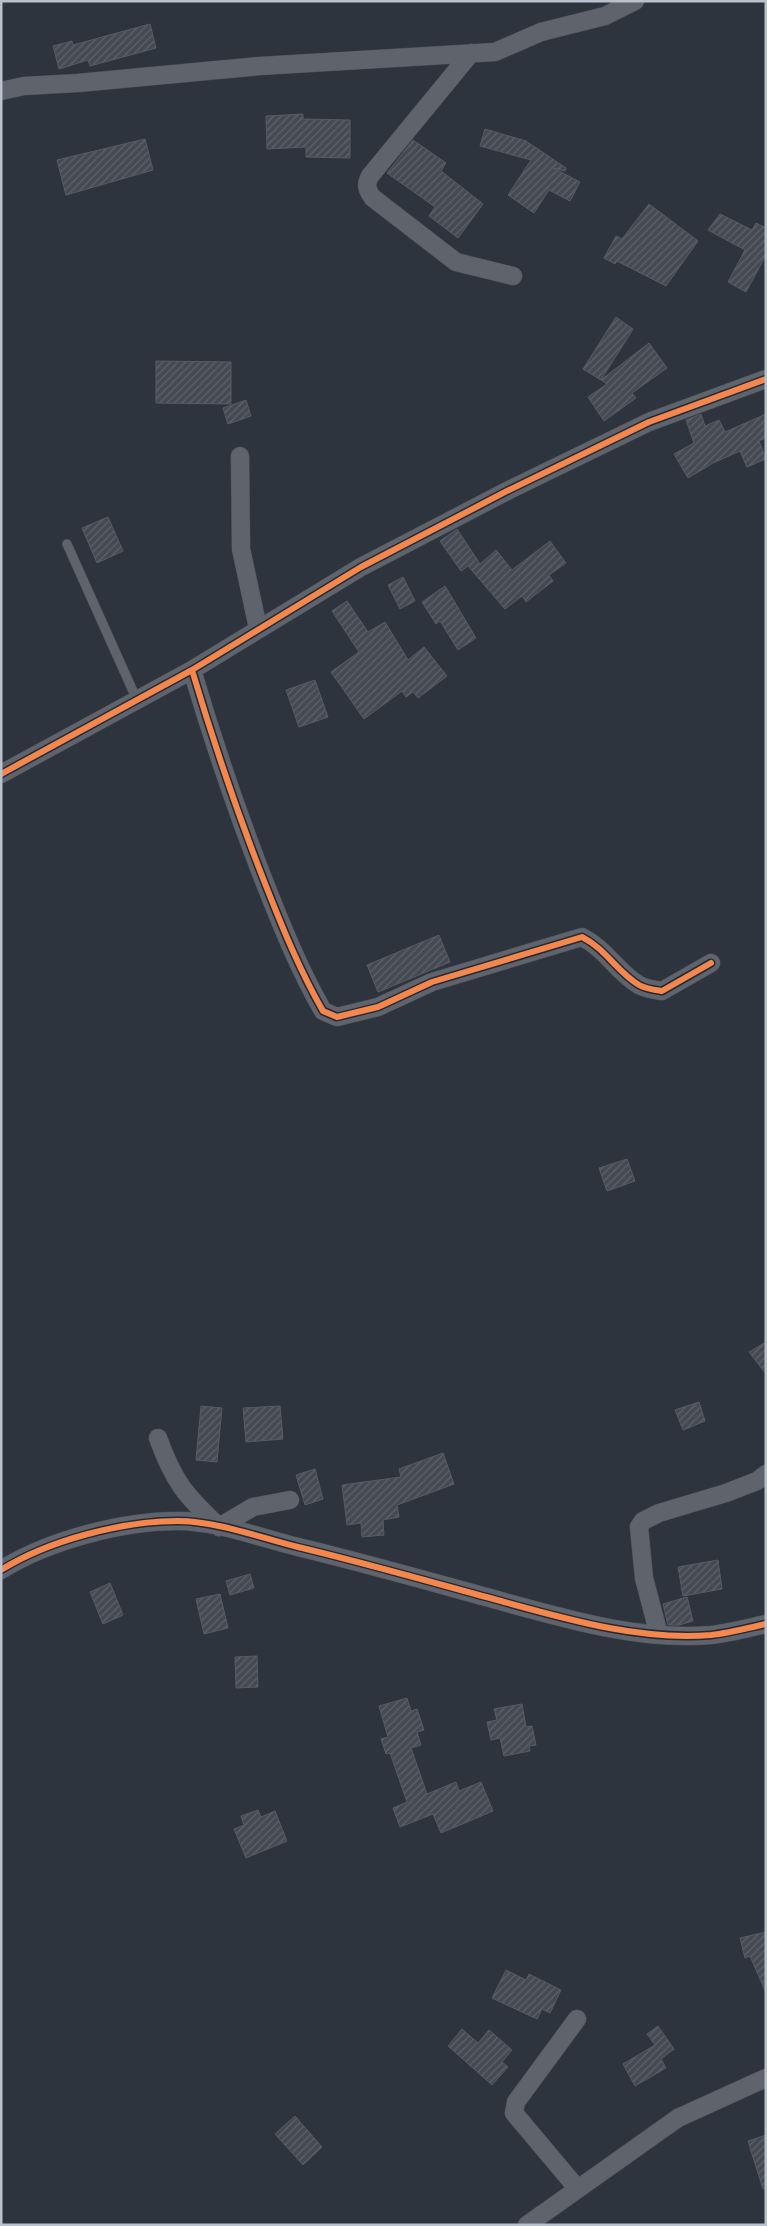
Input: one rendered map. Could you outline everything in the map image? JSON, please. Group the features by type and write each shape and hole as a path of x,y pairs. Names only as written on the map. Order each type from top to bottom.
{"street":[{"path":"1,91 24,86 78,83 260,66 495,52 541,32 605,16 635,1"},
{"path":"471,53 370,176 367,182 367,190 373,198 456,262 513,276"},
{"path":"1,774 192,670 258,628 361,567 509,490 649,422 766,379"},
{"path":"240,456 241,548 258,628"},
{"path":"192,670 214,745 241,822 300,969 322,1011 337,1017 378,1007 432,982 582,937 607,954 626,976 641,986 662,991 711,964"},
{"path":"158,1438 170,1470 189,1499 219,1527"},
{"path":"659,1634 644,1578 639,1527 643,1520 659,1513 726,1494 757,1481 766,1474"},
{"path":"219,1527 252,1507 290,1500"},
{"path":"1,1570 14,1562 74,1538 132,1523 181,1521 219,1527 569,1620 659,1634 712,1635 766,1624"},
{"path":"577,2019 516,2102 514,2113 577,2188"},
{"path":"527,2225 678,2118 766,2078"}],"lane":[{"path":"67,544 137,700"}],"building":[{"path":"150,24 156,48 90,66 88,60 59,69 53,46 72,41 73,45"},
{"path":"303,114 303,119 350,120 350,158 306,157 306,147 267,149 266,116"},
{"path":"485,129 526,141 566,168 565,171 553,168 580,182 570,201 549,190 534,213 508,195 531,160 480,146"},
{"path":"145,139 153,170 66,195 57,160"},
{"path":"413,140 446,163 441,171 483,204 458,238 429,216 435,207 387,173"},
{"path":"649,204 698,241 666,286 617,261 615,264 604,258 616,236 622,239"},
{"path":"720,214 752,230 756,223 766,228 766,255 746,292 728,282 745,250 708,230"},
{"path":"616,317 633,329 601,380 583,369"},
{"path":"649,343 667,368 632,393 636,398 604,421 588,397 607,384 601,380"},
{"path":"156,361 231,362 231,404 156,403"},
{"path":"246,400 251,416 228,424 223,408"},
{"path":"701,414 705,426 719,420 725,432 766,414 766,438 759,441 766,459 747,467 740,451 713,463 688,478 674,454 694,443 686,420"},
{"path":"108,517 123,551 97,563 82,528"},
{"path":"457,529 480,564 496,550 512,570 550,541 566,563 549,575 553,581 526,602 522,596 505,609 468,566 461,571 440,541"},
{"path":"403,577 415,601 400,609 388,585"},
{"path":"445,586 476,638 458,650 440,621 436,624 422,602"},
{"path":"347,601 368,632 385,622 408,660 424,647 447,676 418,698 413,692 406,697 402,691 364,719 331,672 359,652 332,611"},
{"path":"315,680 328,717 299,727 286,690"},
{"path":"439,935 450,962 378,992 367,965"},
{"path":"627,1159 635,1181 607,1191 599,1168"},
{"path":"766,1342 766,1374 749,1352"},
{"path":"699,1402 705,1421 683,1430 675,1410"},
{"path":"201,1406 222,1408 217,1462 196,1460"},
{"path":"280,1406 283,1439 246,1442 243,1408"},
{"path":"443,1453 454,1484 397,1505 399,1517 383,1520 384,1535 362,1537 361,1523 347,1525 342,1485 401,1477 399,1469"},
{"path":"315,1469 323,1499 305,1505 296,1475"},
{"path":"718,1560 722,1589 683,1596 678,1567"},
{"path":"250,1574 254,1588 230,1595 226,1581"},
{"path":"110,1583 123,1615 103,1624 90,1592"},
{"path":"220,1594 228,1628 204,1634 196,1599"},
{"path":"687,1597 693,1621 679,1625 668,1625 663,1604"},
{"path":"257,1656 258,1687 236,1688 235,1657"},
{"path":"407,1698 411,1711 417,1709 424,1730 417,1732 421,1745 411,1748 427,1794 456,1782 459,1791 481,1782 493,1811 441,1833 433,1814 400,1827 393,1808 407,1802 390,1753 386,1754 381,1739 388,1737 379,1706"},
{"path":"522,1704 526,1727 532,1726 536,1745 529,1746 530,1751 504,1756 500,1738 491,1740 487,1722 497,1720 494,1709"},
{"path":"258,1810 261,1817 275,1811 287,1841 246,1858 234,1829 244,1825 241,1816"},
{"path":"766,1932 766,1993 750,1956 745,1958 740,1938"},
{"path":"506,1970 526,1980 529,1974 561,1990 550,2013 542,2009 537,2019 492,1998"},
{"path":"658,2026 674,2049 661,2059 666,2068 635,2086 623,2064 655,2045 647,2034"},
{"path":"462,2029 478,2043 489,2030 512,2050 502,2062 508,2067 492,2085 448,2046"},
{"path":"295,2116 322,2147 303,2165 275,2134"},
{"path":"766,2135 766,2188 763,2189 748,2141"}],"cycle path":[{"path":"1,774 192,670 361,567 509,490 649,422 766,379"},
{"path":"192,670 227,779 256,859 292,950 323,1011 337,1017 378,1007 432,982 582,937 598,948 631,980 650,989 662,991 711,963"},
{"path":"1,1570 41,1550 87,1534 134,1524 178,1521 193,1522 239,1531 576,1621 630,1632 657,1635 711,1635 766,1624"}]}
